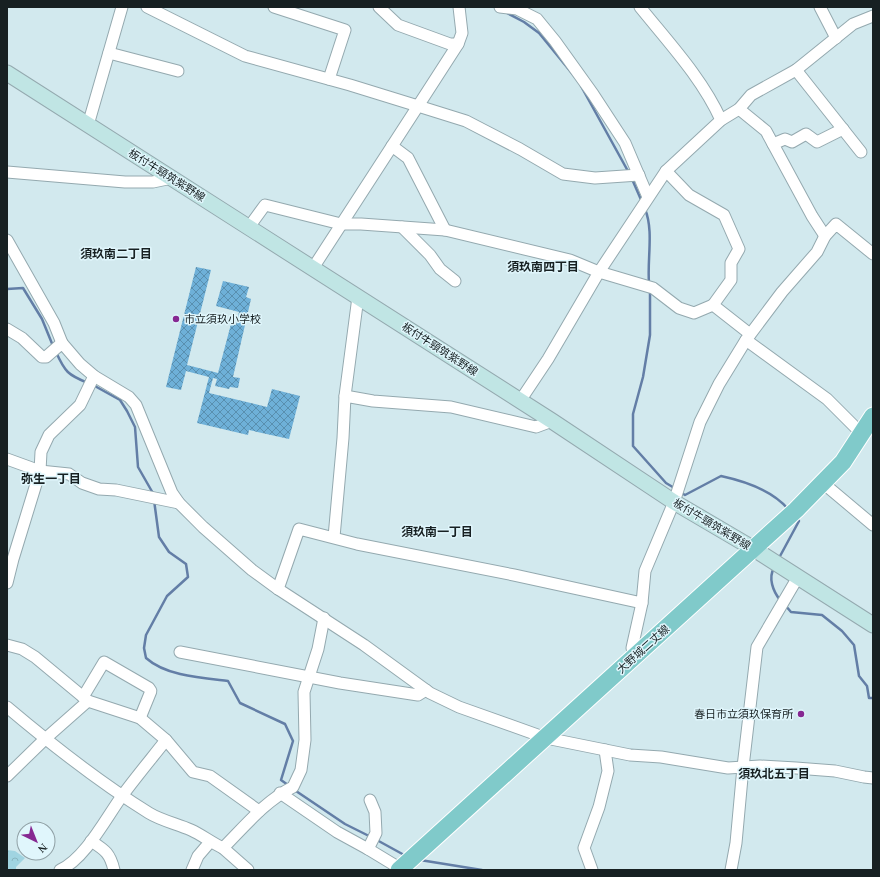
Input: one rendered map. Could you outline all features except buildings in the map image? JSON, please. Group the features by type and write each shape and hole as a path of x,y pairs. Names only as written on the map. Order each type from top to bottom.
{"main road":[{"name":"板付牛頸筑紫野線","path":"7,73 552,421 674,502 754,549 873,625"},
{"name":"大野城二丈線","path":"400,869 754,549 823,483 843,462 873,416"}],"street":[{"path":"88,125 122,7"},
{"path":"147,7 245,56 329,79 466,121 520,149 563,174 594,178 639,175"},
{"path":"274,7 345,30 329,79"},
{"path":"379,7 398,25 450,44 458,44"},
{"path":"313,268 458,44 462,33 459,7"},
{"path":"500,7 517,10 538,19 555,40 625,143 648,197"},
{"path":"640,7 698,79 715,106 721,120"},
{"path":"820,7 836,38"},
{"path":"520,401 548,360 599,272 666,171 721,120 739,109 751,95 796,70 853,24 873,16"},
{"path":"109,53 178,71"},
{"path":"796,70 861,152"},
{"path":"739,109 766,132 812,216 825,236"},
{"path":"773,144 785,139 792,142 806,134 817,142 843,129"},
{"path":"392,146 408,158 445,230"},
{"path":"249,227 265,204 341,224 445,230 570,260 599,272 653,288 679,308 694,313 713,305 731,280 731,263 739,249 724,215 689,195 666,171"},
{"path":"7,172 125,182 152,182 172,178"},
{"path":"635,657 632,648 642,604 645,571 674,502 700,422 719,384 748,337 782,292 817,252 825,236 836,224 873,254"},
{"path":"402,227 430,255 440,269 454,281"},
{"path":"7,240 54,323 60,345 94,376 129,397 136,405 172,492 179,503 203,527 252,570 278,589 324,618 426,690 459,707 546,738 630,755 660,757 728,768 760,766 835,771 873,778"},
{"path":"334,537 343,438 345,396 358,297"},
{"path":"713,305 748,337 827,399 862,434"},
{"path":"7,329 22,338 42,357 46,357 60,345"},
{"path":"7,583 10,558 40,471 41,452 49,435 80,405 94,376"},
{"path":"345,396 373,401 451,407 536,427 552,421"},
{"path":"7,459 40,471 69,474 82,483 99,489 116,490 179,503"},
{"path":"823,483 873,525"},
{"path":"278,589 299,529 357,544 514,574 642,604"},
{"path":"731,870 736,843 757,647 798,577"},
{"path":"223,848 259,811 280,793 293,787 300,770 306,740 304,692 318,649 324,618"},
{"path":"7,645 22,649 35,657 85,699 140,718 166,740 193,772 210,776 259,811"},
{"path":"180,652 340,683 418,695 426,690"},
{"path":"7,776 85,699 104,662 150,688 151,691 140,718"},
{"path":"7,708 45,739 122,796 151,814 193,830 210,842 223,848 248,870"},
{"path":"60,870 69,866 92,840 122,796 166,740"},
{"path":"592,870 584,848 599,807 608,771 605,750"},
{"path":"280,793 337,832 400,869"},
{"path":"368,849 376,833 375,812 370,800"},
{"path":"92,840 106,851 112,861 114,870"},
{"path":"192,870 198,856 210,842"}],"green space":[{"path":"7,850 15,851 16,861 22,861 16,867 16,870 7,870"}],"waterway":[{"path":"507,13 524,22 539,33 575,77"},
{"path":"581,86 629,173"},
{"path":"632,179 642,202"},
{"path":"645,209 648,218 650,236 649,283"},
{"path":"7,289 23,288 42,319 53,346"},
{"path":"650,290 650,335 643,377 633,414 633,446 666,483 676,489"},
{"path":"56,352 62,364 71,375 88,383"},
{"path":"93,385 120,400 127,411 135,427 138,467 154,495"},
{"path":"680,492 685,495 721,476 757,487 774,497 788,509"},
{"path":"154,500 159,537 169,552 186,564 188,577 167,596 146,635 144,648 146,658 154,664 174,672 196,677 228,681 240,703 285,724 293,741 281,780 288,785"},
{"path":"779,558 799,521 796,517"},
{"path":"774,568 771,580 775,593 780,600"},
{"path":"785,605 791,612 822,615 842,631 854,645 859,676 867,686 869,698 873,698"},
{"path":"293,789 345,824 371,837"},
{"path":"375,839 406,856"},
{"path":"420,860 482,870"}],"place":[{"name":"市立須玖小学校","path":"176,319"},
{"name":"春日市立須玖保育所","path":"801,714"}],"district":[{"name":"須玖南二丁目","path":"116,254"},
{"name":"須玖南四丁目","path":"543,267"},
{"name":"弥生一丁目","path":"51,479"},
{"name":"須玖南一丁目","path":"437,532"},
{"name":"須玖北五丁目","path":"774,774"}]}
